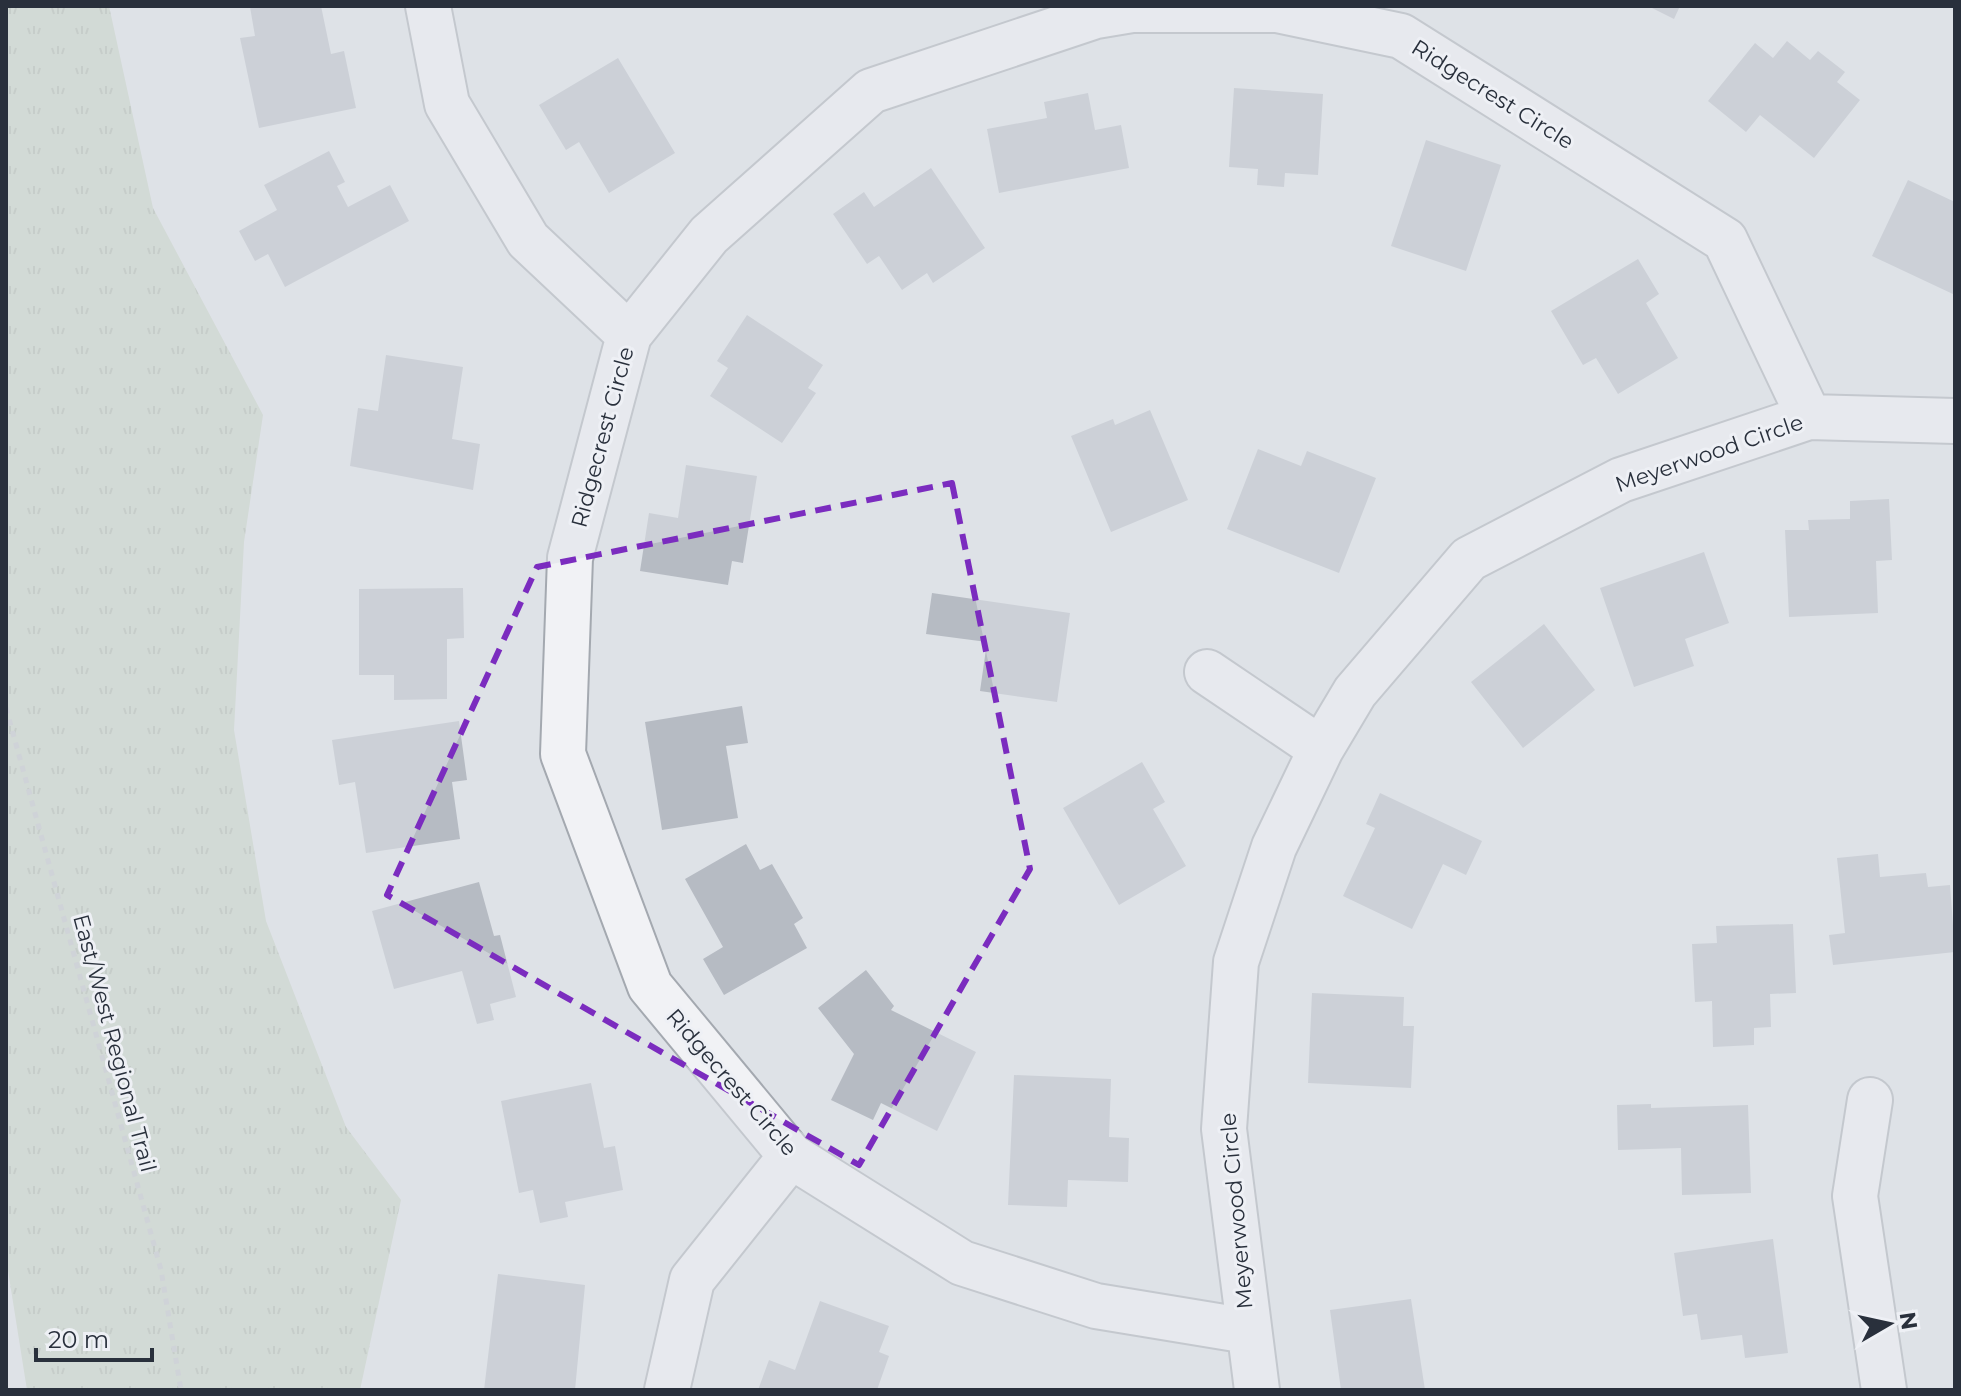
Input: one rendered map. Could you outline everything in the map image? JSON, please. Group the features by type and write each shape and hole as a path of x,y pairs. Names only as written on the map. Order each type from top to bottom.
{"street":[{"path":"428,6 447,104 528,240 629,335"},
{"name":"Ridgecrest Circle","path":"1248,1331 1096,1306 962,1263 791,1156 650,986 563,754 570,558 629,335 709,235 871,91 1096,16 1132,8 1277,10 1401,36 1725,240 1809,417"},
{"name":"Meyerwood Circle","path":"1257,1390 1224,1129 1236,962 1274,847 1321,749 1355,692 1469,559 1621,480 1809,417 1955,421"},
{"path":"1207,672 1321,749"},
{"path":"1870,1100 1855,1196 1884,1390"},
{"path":"667,1390 692,1280 791,1156"}],"path":[{"name":"East/West Regional Trail","path":"6,708 161,1270 181,1390"}],"highlighted area":[{"path":"952,483 1030,869 859,1165 387,895 537,567"}],"green space":[{"path":"6,6 109,6 153,208 263,415 244,542 234,730 266,921 346,1127 401,1200 360,1390 27,1390 6,1258"}],"building":[{"path":"321,6 331,54 344,51 356,108 259,128 240,38 255,36 250,7"},
{"path":"1648,6 1680,6 1674,19"},
{"path":"1787,41 1810,60 1818,51 1845,72 1837,82 1860,100 1814,158 1760,115 1746,132 1708,101 1755,43 1773,58"},
{"path":"618,58 675,153 609,193 579,142 566,150 539,105"},
{"path":"1234,88 1323,94 1318,175 1285,173 1284,187 1257,185 1258,169 1229,167"},
{"path":"1088,93 1095,130 1121,125 1129,168 999,193 987,129 1047,118 1044,102"},
{"path":"1426,140 1501,165 1466,271 1391,246"},
{"path":"329,151 345,182 337,186 348,207 390,185 409,221 285,287 268,254 255,261 239,231 277,210 264,185"},
{"path":"931,168 985,248 933,283 927,273 902,290 879,256 867,264 833,214 864,192 874,207"},
{"path":"1908,180 1955,202 1955,295 1872,256"},
{"path":"1638,259 1659,294 1646,303 1678,358 1618,394 1596,358 1583,365 1551,311"},
{"path":"747,315 823,365 808,388 816,393 782,443 710,396 728,368 717,361"},
{"path":"386,355 463,367 452,439 480,444 473,490 350,466 358,408 378,411"},
{"path":"1150,410 1188,500 1111,532 1071,436 1113,419 1115,425"},
{"path":"1258,449 1301,466 1307,451 1376,478 1339,573 1227,529"},
{"path":"686,465 757,476 743,563 732,561 728,585 640,571 649,513 678,518"},
{"path":"1889,499 1892,560 1876,561 1878,613 1789,617 1785,530 1809,530 1808,520 1850,519 1850,501"},
{"path":"1704,552 1729,623 1685,639 1694,666 1634,687 1600,588"},
{"path":"463,588 464,638 447,639 447,699 394,700 394,675 359,675 359,589"},
{"path":"932,593 1070,613 1057,702 980,691 987,642 926,634"},
{"path":"1544,624 1595,690 1523,748 1471,682"},
{"path":"742,706 748,743 726,746 738,818 662,830 645,722"},
{"path":"459,721 467,780 452,782 460,839 366,853 355,782 339,785 332,740"},
{"path":"1142,762 1165,802 1153,809 1186,866 1119,905 1063,808"},
{"path":"1380,793 1482,841 1466,875 1443,864 1412,929 1343,896 1375,828 1366,824"},
{"path":"746,844 760,870 772,864 803,918 794,924 807,948 724,995 703,959 723,947 685,879"},
{"path":"1878,854 1880,877 1926,873 1928,887 1950,885 1955,952 1833,965 1829,935 1845,933 1837,858"},
{"path":"479,882 494,936 500,935 516,997 490,1004 494,1020 477,1024 462,971 394,989 372,911"},
{"path":"1793,924 1796,993 1770,994 1771,1027 1754,1028 1754,1045 1713,1047 1712,1001 1695,1002 1692,944 1717,943 1716,926"},
{"path":"866,970 894,1006 891,1010 976,1052 937,1131 881,1103 873,1120 831,1100 854,1054 818,1008"},
{"path":"1312,993 1404,997 1403,1026 1414,1026 1411,1088 1308,1083"},
{"path":"1014,1075 1111,1079 1109,1137 1129,1138 1128,1182 1068,1180 1067,1207 1008,1205"},
{"path":"591,1083 604,1148 615,1146 623,1190 565,1202 568,1217 540,1223 533,1190 519,1193 501,1101"},
{"path":"1651,1104 1651,1108 1748,1105 1751,1193 1682,1195 1681,1148 1618,1150 1617,1105"},
{"path":"1773,1239 1788,1353 1745,1358 1742,1335 1701,1340 1697,1314 1683,1316 1674,1253"},
{"path":"498,1274 585,1285 575,1390 484,1390"},
{"path":"1411,1299 1425,1390 1341,1390 1330,1310"},
{"path":"820,1301 889,1326 879,1352 889,1356 877,1390 758,1390 769,1360 795,1370"}]}
